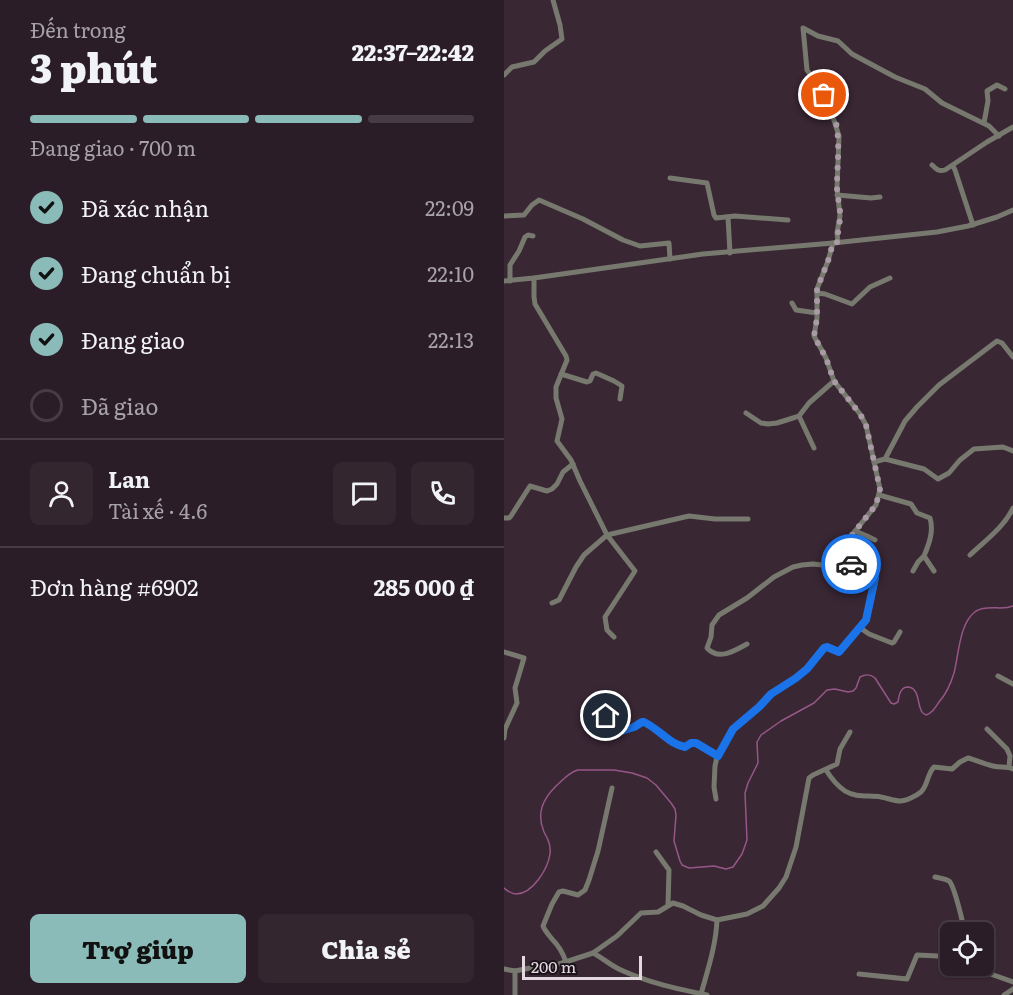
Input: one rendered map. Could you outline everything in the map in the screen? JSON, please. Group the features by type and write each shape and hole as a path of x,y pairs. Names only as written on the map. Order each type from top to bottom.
{"street":[{"path":"504,75 512,67 534,62 562,39 553,0"},
{"path":"747,644 723,655 707,649 712,625 723,611 747,598 774,578 793,567 813,564 840,567 847,562 852,549 852,537 873,510 880,489 863,418 834,381 826,358 814,336 818,283 836,243 840,216 837,195 839,136 828,102 807,70 803,28 818,36 838,41 852,54 895,77 925,89 946,105 984,123 999,135"},
{"path":"984,123 988,101 987,91 998,85 1005,89"},
{"path":"932,165 941,171 952,166 1013,127"},
{"path":"952,166 973,225"},
{"path":"670,178 707,183 715,217 735,216 788,220"},
{"path":"837,195 880,197"},
{"path":"504,216 524,215 539,200 640,246 669,243 670,259"},
{"path":"533,236 525,237 510,265 507,280 703,254 937,232 973,225 1013,211"},
{"path":"728,217 730,253"},
{"path":"534,278 535,304 567,358 556,391 562,419 557,441 570,458 607,535 636,571 605,617 607,630 614,637"},
{"path":"817,293 852,304 870,287 890,278"},
{"path":"792,303 796,310 817,313"},
{"path":"885,459 905,421 939,385 996,342 1000,341 1013,357"},
{"path":"561,374 587,382 596,373 622,386 620,399"},
{"path":"746,413 760,423 768,424 799,416 809,403 834,381"},
{"path":"799,416 814,448"},
{"path":"874,462 885,459 924,469 938,479 949,473 974,449 1003,447 1013,451"},
{"path":"504,518 511,516 530,486 547,491 552,489 563,472 573,464"},
{"path":"879,495 911,504 917,513 930,518 931,534 924,556 913,570"},
{"path":"970,555 1007,519 1013,508"},
{"path":"552,603 558,602 584,555 607,535 689,516 748,519"},
{"path":"855,531 875,540"},
{"path":"924,556 933,571"},
{"path":"716,800 714,777 718,756 733,729 771,694 802,674 825,647 839,652 866,620 875,578 847,562"},
{"path":"859,627 869,634 892,643 900,632"},
{"path":"504,652 524,658 515,688 516,703 504,738"},
{"path":"998,676 1013,684"},
{"path":"606,716 621,731 644,722 681,747 696,743 718,756"},
{"path":"826,770 834,781 851,794 900,801 920,794 934,767 952,769 968,758 990,765 1011,768 1007,748 987,729"},
{"path":"504,969 515,971 547,968 593,953 617,936 641,913 658,912 673,903 717,920 747,914 761,908 785,880 796,847 809,778 837,764 840,749 850,732"},
{"path":"566,962 560,949 543,926 559,892 578,895 586,888 598,850 612,788"},
{"path":"656,852 669,870 668,905"},
{"path":"935,877 948,880 952,885 963,922"},
{"path":"593,953 618,969 637,977 704,994 717,920"},
{"path":"859,974 907,979 917,955 940,957"},
{"path":"515,971 515,995"},
{"path":"994,975 1013,982"},
{"path":"1004,995 1013,989"}],"waterway":[{"path":"504,888 516,894 522,893 534,885 543,873 550,851 542,825 542,807 556,786 569,774 578,770 614,770 647,778 656,785 675,809 674,841 682,865 689,868 714,866 726,869 733,867 742,854 747,840 745,793 758,763 757,742 761,735 814,703 827,690 853,691 860,677 866,675 875,678 891,703 898,702 900,692 903,688 908,687 915,690 922,712 926,715 932,712 950,684 960,639 970,616 981,609 1013,606"}],"way so far":[{"path":"824,95 833,114 839,136 837,188 840,220 837,233 838,242 833,243 818,283 814,336 826,358 831,376 866,425 880,489 873,510 852,535 852,549 847,562 851,564"}],"route":[{"path":"606,716 621,731 644,722 681,747 696,743 718,756 735,727 771,694 807,669 825,647 839,652 866,620 875,578 851,564"}]}
